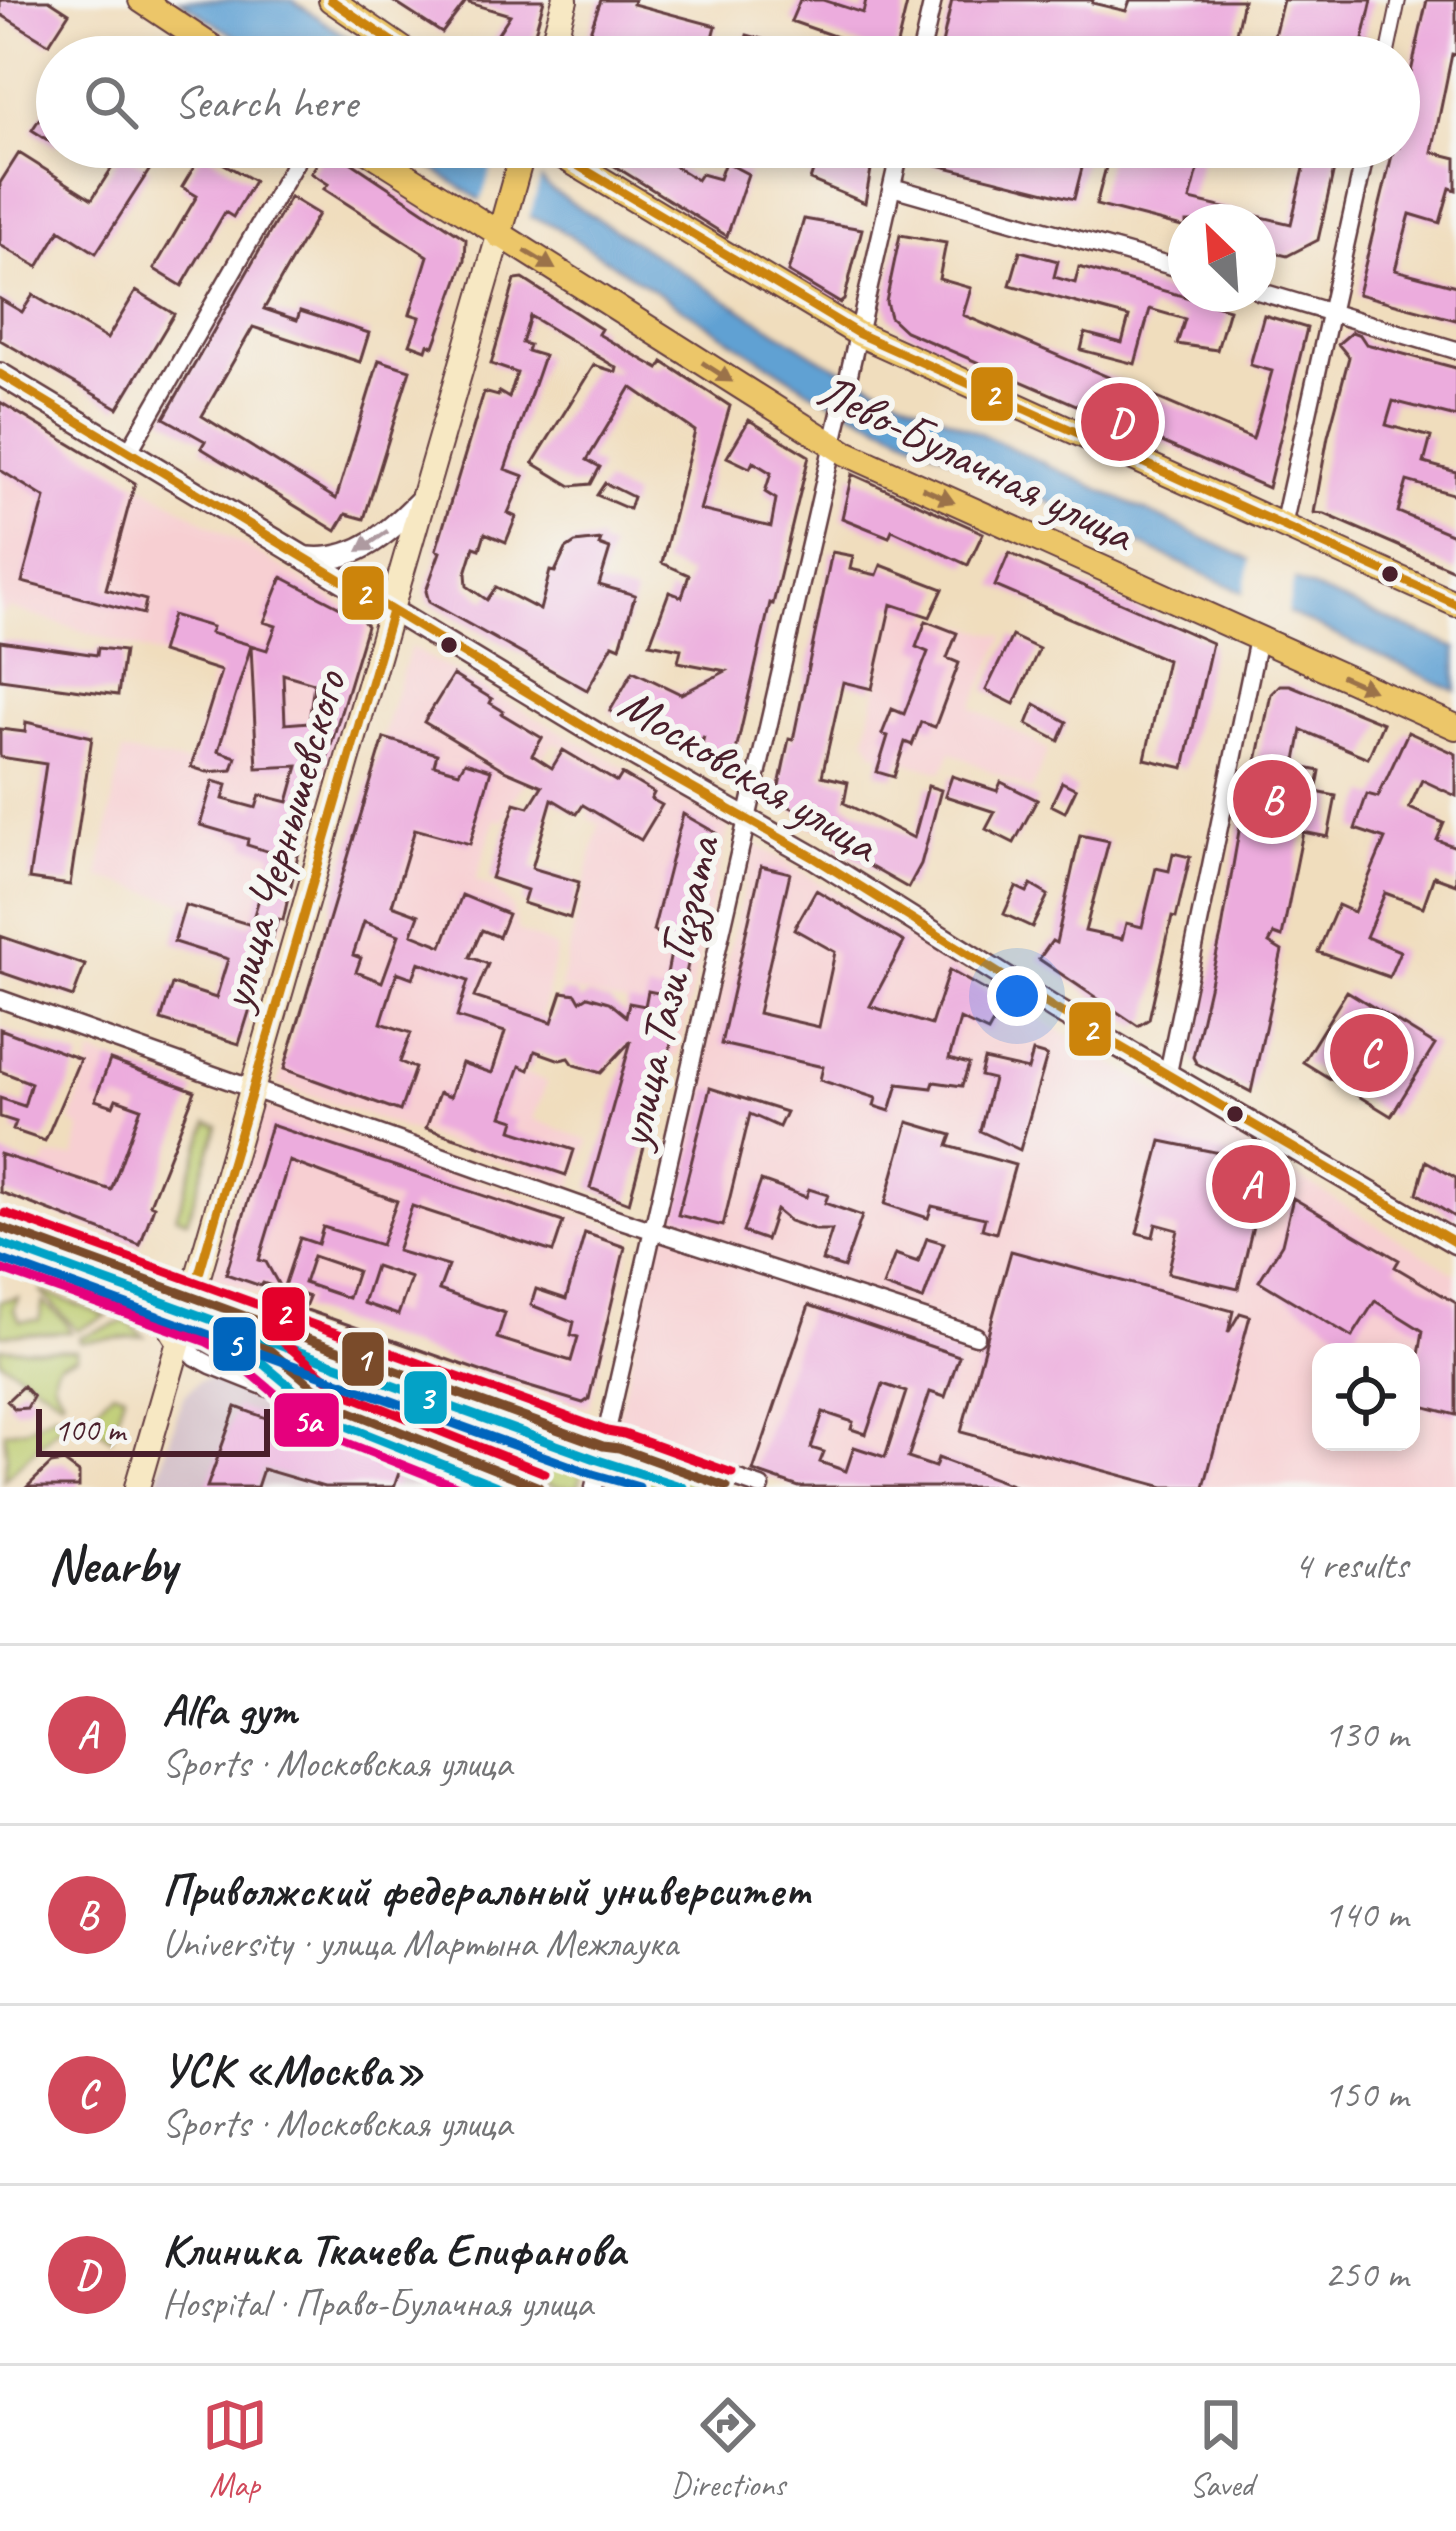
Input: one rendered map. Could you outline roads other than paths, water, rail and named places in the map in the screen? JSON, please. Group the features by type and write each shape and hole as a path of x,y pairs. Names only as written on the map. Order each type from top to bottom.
{"main road":[{"path":"141,0 195,36"},
{"path":"332,0 384,36"},
{"path":"555,36 565,0"},
{"name":"Лево-Булачная улица","path":"399,168 502,227 834,437 1258,640 1456,727"},
{"name":"улица Чернышевского","path":"136,1487 502,227 524,168"},
{"path":"563,168 856,342 1456,604"},
{"path":"0,1220 194,1291"},
{"path":"0,1249 147,1303 162,1314 178,1339"}],"street":[{"path":"925,36 933,0"},
{"path":"1391,36 1399,0"},
{"path":"129,451 292,168"},
{"name":"улица Тази Гиззата","path":"594,1487 896,168"},
{"path":"1283,526 1362,168"},
{"path":"892,187 1168,265"},
{"path":"1276,297 1456,350"},
{"name":"Московская улица","path":"0,374 814,858 954,949 1456,1243"},
{"path":"308,558 358,552 426,495"},
{"path":"1168,1073 1258,640"},
{"path":"0,999 651,1229 976,1336"},
{"path":"194,1291 761,1487"},
{"path":"178,1339 211,1365 517,1487"}],"water":[{"path":"180,0 292,0 345,36 234,36"},
{"path":"432,168 528,168 553,191 821,359 1304,585 1456,648 1456,691 814,393 551,224 480,200"}],"place":[{"name":"Клиника Ткачева Епифанова","path":"1120,422"},
{"name":"Приволжский федеральный университет","path":"1272,799"},
{"name":"УСК «Москва»","path":"1369,1053"},
{"name":"Alfa gym","path":"1251,1184"}]}
